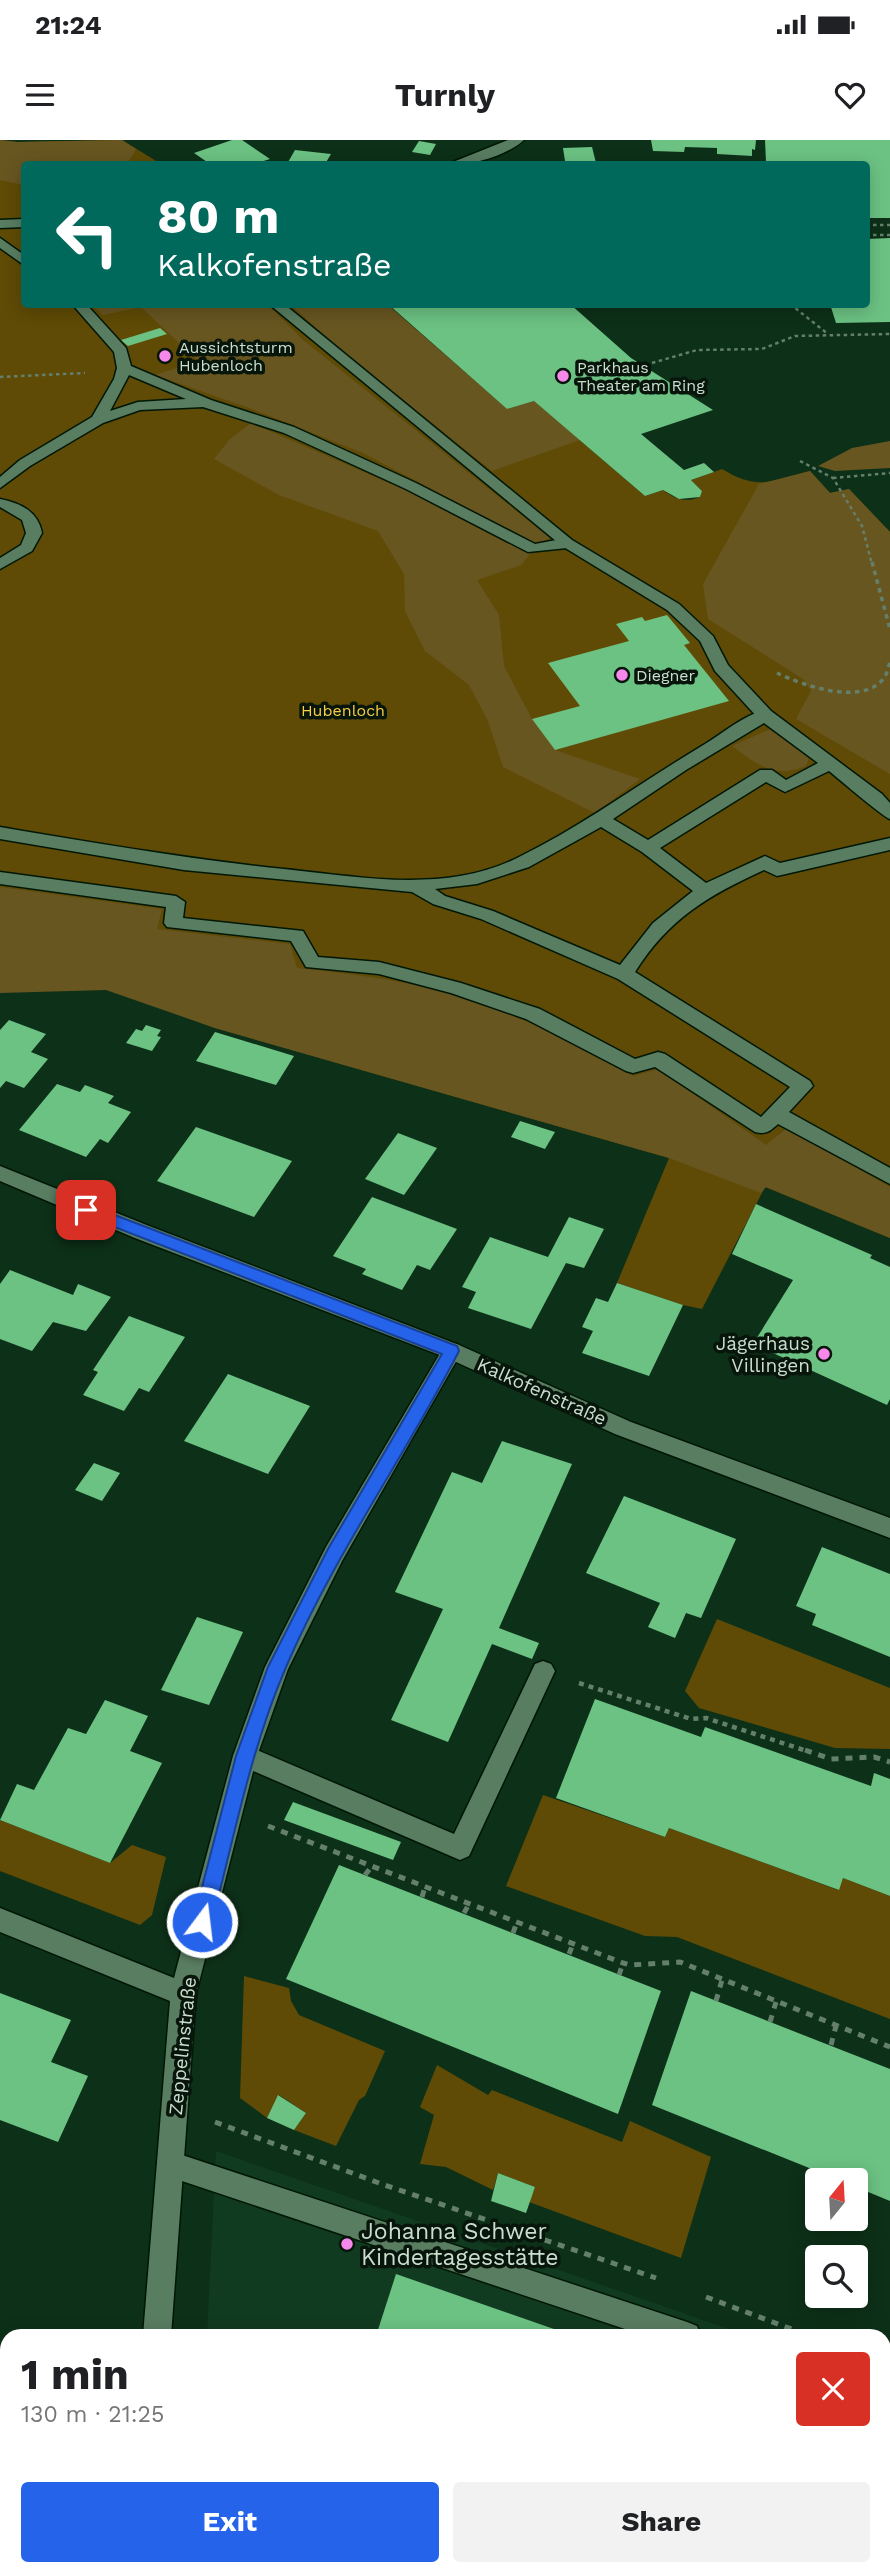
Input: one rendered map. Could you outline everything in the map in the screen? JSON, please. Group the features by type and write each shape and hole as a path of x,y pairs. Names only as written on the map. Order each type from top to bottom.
{"street":[{"path":"464,161 493,152 518,140"},
{"path":"0,224 21,223"},
{"path":"0,242 21,259"},
{"path":"82,308 121,351 124,368 111,401 98,420"},
{"path":"280,308 567,543 673,607 707,639 721,667 765,715 831,763 890,813"},
{"path":"124,368 206,403 289,429 411,486 533,549 567,543"},
{"path":"0,484 25,463 98,420 138,406 206,403"},
{"path":"0,503 24,512 30,519 34,533 26,548 0,564"},
{"path":"0,833 184,864 373,884 416,886 477,878 523,863 601,819 680,766 765,715"},
{"path":"648,848 766,774 785,787 831,763"},
{"path":"601,819 648,848 705,891"},
{"path":"624,974 639,950 673,916 705,891 765,862 777,870 890,844"},
{"path":"0,878 176,902 173,923 297,935 312,963 379,968 455,988 533,1014 633,1066 658,1059 762,1127 803,1086 624,974 509,923 439,900 416,886"},
{"path":"776,1115 890,1177"},
{"name":"Kalkofenstraße","path":"0,1173 142,1232 452,1351 624,1428 890,1528"},
{"name":"Zeppelinstraße","path":"158,2329 183,1994 245,1756 277,1667 334,1554 452,1351"},
{"path":"245,1756 460,1848 543,1671"},
{"path":"0,1920 183,1994"},
{"path":"170,2164 666,2329"}],"path":[{"path":"870,225 890,225"},
{"path":"870,235 890,234"},
{"path":"795,308 828,335"},
{"path":"652,363 697,351 762,349 795,336 890,334"},
{"path":"0,377 87,373"},
{"path":"800,461 833,478 862,526 890,629"},
{"path":"833,478 890,473"},
{"path":"770,669 799,684 846,693 867,689 882,678 890,662"},
{"path":"543,1671 691,1719 706,1718 831,1759 874,1757 890,1762"},
{"path":"231,1812 623,1963 631,1965 680,1962 890,2048"},
{"path":"365,1875 372,1866"},
{"path":"422,1897 425,1887"},
{"path":"464,1913 469,1904"},
{"path":"513,1933 517,1922"},
{"path":"569,1954 573,1944"},
{"path":"619,1975 623,1963"},
{"path":"716,2001 722,1980"},
{"path":"770,2022 776,2002"},
{"path":"831,2046 836,2026"},
{"path":"211,2121 668,2283"},
{"path":"694,2293 791,2329"}],"shaded area":[{"path":"0,140 122,140 136,149 129,161 21,161 21,184 0,180"},
{"path":"95,308 136,308 103,315"},
{"path":"142,308 271,308 302,339 550,538 536,544 363,453 252,409 155,375 198,361"},
{"path":"294,308 391,308 507,409 534,401 580,440 492,471 343,352"},
{"path":"251,423 410,492 505,542 532,552 521,565 477,580 499,615 504,666 532,719 555,750 640,779 595,813 503,767 488,721 469,685 425,651 405,611 404,574 378,531 279,495 214,459 230,439"},
{"path":"890,441 890,468 835,471 818,466 852,448"},
{"path":"810,471 830,493 849,489 890,532 890,774 796,719 811,691 803,679 708,619 703,584 759,484"},
{"path":"770,729 810,755 806,766 785,771 766,768 732,746"},
{"path":"0,887 162,909 157,929 290,944 297,968 404,983 465,997 515,1016 634,1076 658,1069 766,1145 787,1128 890,1187 890,1238 766,1187 761,1193 669,1158 215,1028 106,990 0,993"},
{"name":"Johanna Schwer Kindertagesstätte","path":"216,2151 729,2329 207,2329"}],"green space":[{"name":"Hubenloch","path":"0,140 122,140 156,161 21,161 21,308 391,308 507,409 534,401 645,496 663,490 680,499 700,497 702,491 691,480 722,469 756,482 775,481 810,471 830,493 849,489 890,532 890,1238 765,1187 702,1309 683,1305 617,1283 669,1158 215,1028 0,950"},
{"path":"717,1619 890,1688 890,1749 835,1748 699,1708 685,1691"},
{"path":"543,1795 665,1837 669,1828 838,1890 843,1878 890,1896 890,2019 677,1937 645,1936 506,1886"},
{"path":"0,1820 110,1863 132,1845 166,1857 152,1915 140,1925 0,1871"},
{"path":"244,1976 289,1988 291,2001 299,2015 385,2051 365,2096 359,2100 336,2146 294,2130 306,2113 279,2095 267,2118 240,2098"},
{"path":"437,2065 488,2095 492,2090 622,2142 630,2121 711,2157 681,2258 529,2202 535,2187 498,2173 493,2190 446,2167 420,2164 434,2115 420,2107"}],"building":[{"path":"232,140 242,140 270,159 206,161 194,153"},
{"path":"651,140 756,140 752,156 717,154 717,148 685,147 684,152 653,151"},
{"path":"765,140 890,140 890,218 870,218 870,161 766,161"},
{"path":"419,141 436,144 430,155 412,152"},
{"path":"592,147 596,161 565,161 563,148"},
{"path":"295,150 331,154 327,161 289,161"},
{"path":"890,238 890,322 836,323 831,308 870,308 870,239"},
{"name":"Parkhaus Theater am Ring","path":"393,308 575,308 631,358 713,410 641,434 684,470 704,463 714,472 691,480 702,491 700,497 679,499 663,490 645,496 534,401 507,409"},
{"path":"160,328 167,334 128,346 121,340"},
{"path":"667,615 690,643 684,645 729,701 555,750 532,719 580,706 548,663 629,641 616,624 642,617 645,621"},
{"path":"9,1020 46,1034 31,1052 48,1059 24,1088 6,1081 0,1088 0,1030"},
{"path":"146,1025 161,1030 157,1036 161,1037 152,1051 126,1043 136,1029 142,1031"},
{"path":"215,1032 294,1056 276,1085 196,1061"},
{"path":"57,1084 80,1092 85,1085 114,1096 108,1103 131,1112 108,1143 100,1139 86,1157 19,1130"},
{"path":"520,1121 555,1132 545,1149 511,1137"},
{"path":"196,1127 292,1161 254,1217 157,1181"},
{"path":"398,1133 437,1148 404,1195 365,1179"},
{"path":"372,1197 457,1229 430,1270 417,1265 402,1290 362,1274 366,1269 333,1256"},
{"path":"756,1204 872,1255 870,1258 890,1267 890,1399 887,1405 753,1344 793,1280 732,1254"},
{"path":"569,1217 604,1229 584,1268 566,1263 531,1329 468,1308 476,1292 462,1287 490,1237 548,1257"},
{"path":"10,1270 73,1295 78,1284 111,1297 86,1331 53,1322 32,1351 0,1339 0,1284"},
{"path":"617,1283 683,1305 649,1376 582,1353 593,1331 582,1327 596,1298 608,1302"},
{"path":"129,1316 185,1337 149,1392 139,1388 124,1411 83,1395 98,1372 93,1370"},
{"path":"228,1374 310,1406 268,1474 184,1441"},
{"path":"502,1441 572,1464 499,1628 539,1643 532,1659 492,1644 448,1742 391,1720 443,1609 395,1592 452,1472 482,1483"},
{"path":"94,1463 120,1473 102,1501 75,1490"},
{"path":"624,1496 736,1539 701,1618 686,1613 675,1638 648,1627 660,1603 586,1573"},
{"path":"822,1547 890,1574 890,1657 812,1625 816,1614 796,1606"},
{"path":"197,1617 243,1632 209,1705 161,1690"},
{"path":"595,1699 701,1737 705,1727 871,1786 874,1773 890,1779 890,1896 843,1878 839,1890 669,1828 665,1837 556,1798"},
{"path":"105,1700 148,1716 130,1751 162,1763 110,1863 0,1820 17,1784 34,1790 68,1728 86,1734"},
{"path":"293,1802 401,1842 393,1860 284,1820"},
{"path":"339,1865 661,1991 618,2114 286,1979"},
{"path":"691,1991 890,2069 890,2201 868,2192 868,2168 809,2168 652,2105"},
{"path":"0,1993 71,2020 51,2062 88,2076 58,2142 0,2120"},
{"path":"278,2095 306,2113 294,2130 267,2118"},
{"path":"498,2173 535,2187 526,2213 491,2201"},
{"path":"396,2274 554,2329 378,2329"}],"place":[{"name":"Aussichtsturm Hubenloch","path":"165,356"},
{"name":"Parkhaus Theater am Ring","path":"563,376"},
{"name":"Diegner","path":"622,675"},
{"name":"Jägerhaus Villingen","path":"824,1354"},
{"name":"Johanna Schwer Kindertagesstätte","path":"347,2244"}],"route":[{"path":"86,1210 452,1351 334,1554 277,1667 245,1756 202,1922"}]}
